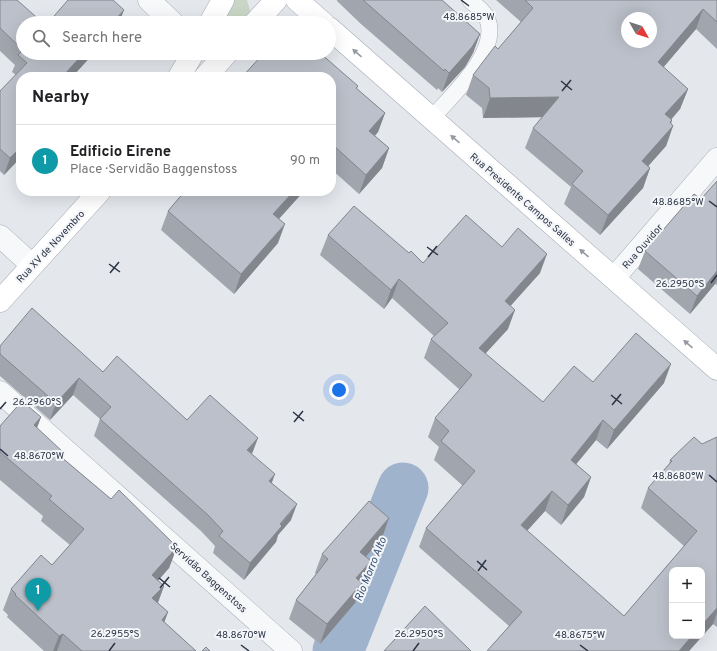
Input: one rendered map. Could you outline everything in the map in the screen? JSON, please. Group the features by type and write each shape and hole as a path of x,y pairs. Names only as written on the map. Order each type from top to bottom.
{"main road":[{"path":"214,16 223,0"},
{"path":"261,16 276,0"},
{"path":"297,0 315,16"},
{"name":"Rua Presidente Campos Salles","path":"336,34 717,369"},
{"path":"182,72 189,60"},
{"path":"210,72 221,60"},
{"name":"Rua XV de Novembro","path":"0,301 95,196"}],"street":[{"path":"149,0 166,16"},
{"name":"Rua Ouvidor","path":"614,278 717,159"},
{"path":"0,236 32,265"},
{"name":"Servidão Baggenstoss","path":"0,392 291,651"}],"lane":[{"path":"432,118 476,66 487,46 490,30 487,16 470,0"}],"green space":[{"path":"234,0 247,0 252,16 224,16"}],"building":[{"path":"0,0 17,0 35,16 16,16 16,43 0,28"},
{"path":"68,0 113,0 124,10 118,16 54,16"},
{"path":"363,0 442,0 480,34 472,47 449,73 445,69 444,71"},
{"path":"525,0 717,0 717,22 703,9 658,62 688,89 665,114 672,120 670,122 673,126 642,161 650,168 608,215 572,184 583,171 533,128 559,97 490,98 489,88 473,75 495,46 498,49 533,8"},
{"path":"24,60 78,60 67,72 18,72 27,63"},
{"path":"258,60 328,60 358,86 356,88 385,113 369,131 389,148 366,175 336,148 336,72 247,72"},
{"path":"16,74 16,152 10,158 0,149 0,91"},
{"path":"717,181 717,271 697,296 645,251 694,194 701,199"},
{"path":"181,196 289,196 273,214 285,224 241,274 168,211"},
{"path":"354,206 409,253 411,251 423,263 466,215 502,247 518,228 547,254 505,301 515,310 479,348 543,402 574,366 593,382 636,333 671,364 614,430 603,420 571,460 591,477 568,505 552,491 521,525 624,616 697,531 648,488 672,461 670,460 694,437 702,444 717,437 717,608 705,622 705,567 669,567 669,639 689,639 679,651 487,651 522,612 426,528 475,471 441,441 449,431 435,418 472,375 431,339 448,323 399,279 391,290 328,235"},
{"path":"32,308 103,372 117,356 187,420 210,395 258,438 247,450 275,474 269,481 297,504 280,524 282,526 250,563 219,536 223,531 208,515 100,419 111,407 79,378 56,403 0,354 0,346"},
{"path":"22,401 41,417 34,425 63,452 60,456 111,499 119,490 177,547 152,575 164,586 152,598 168,612 162,620 196,651 82,651 63,634 59,636 15,595 16,594 11,589 41,555 52,565 84,529 49,499 52,496 0,452 0,426"},
{"path":"369,501 389,518 360,552 371,561 356,578 362,583 327,624 296,600 328,559 322,554"},
{"path":"425,606 471,651 384,651"},
{"path":"206,647 210,651 202,651"}],"waterway":[{"name":"Rio Morro Alto","path":"338,651 403,488"}],"place":[{"name":"Edificio Eirene","path":"38,611"}]}
